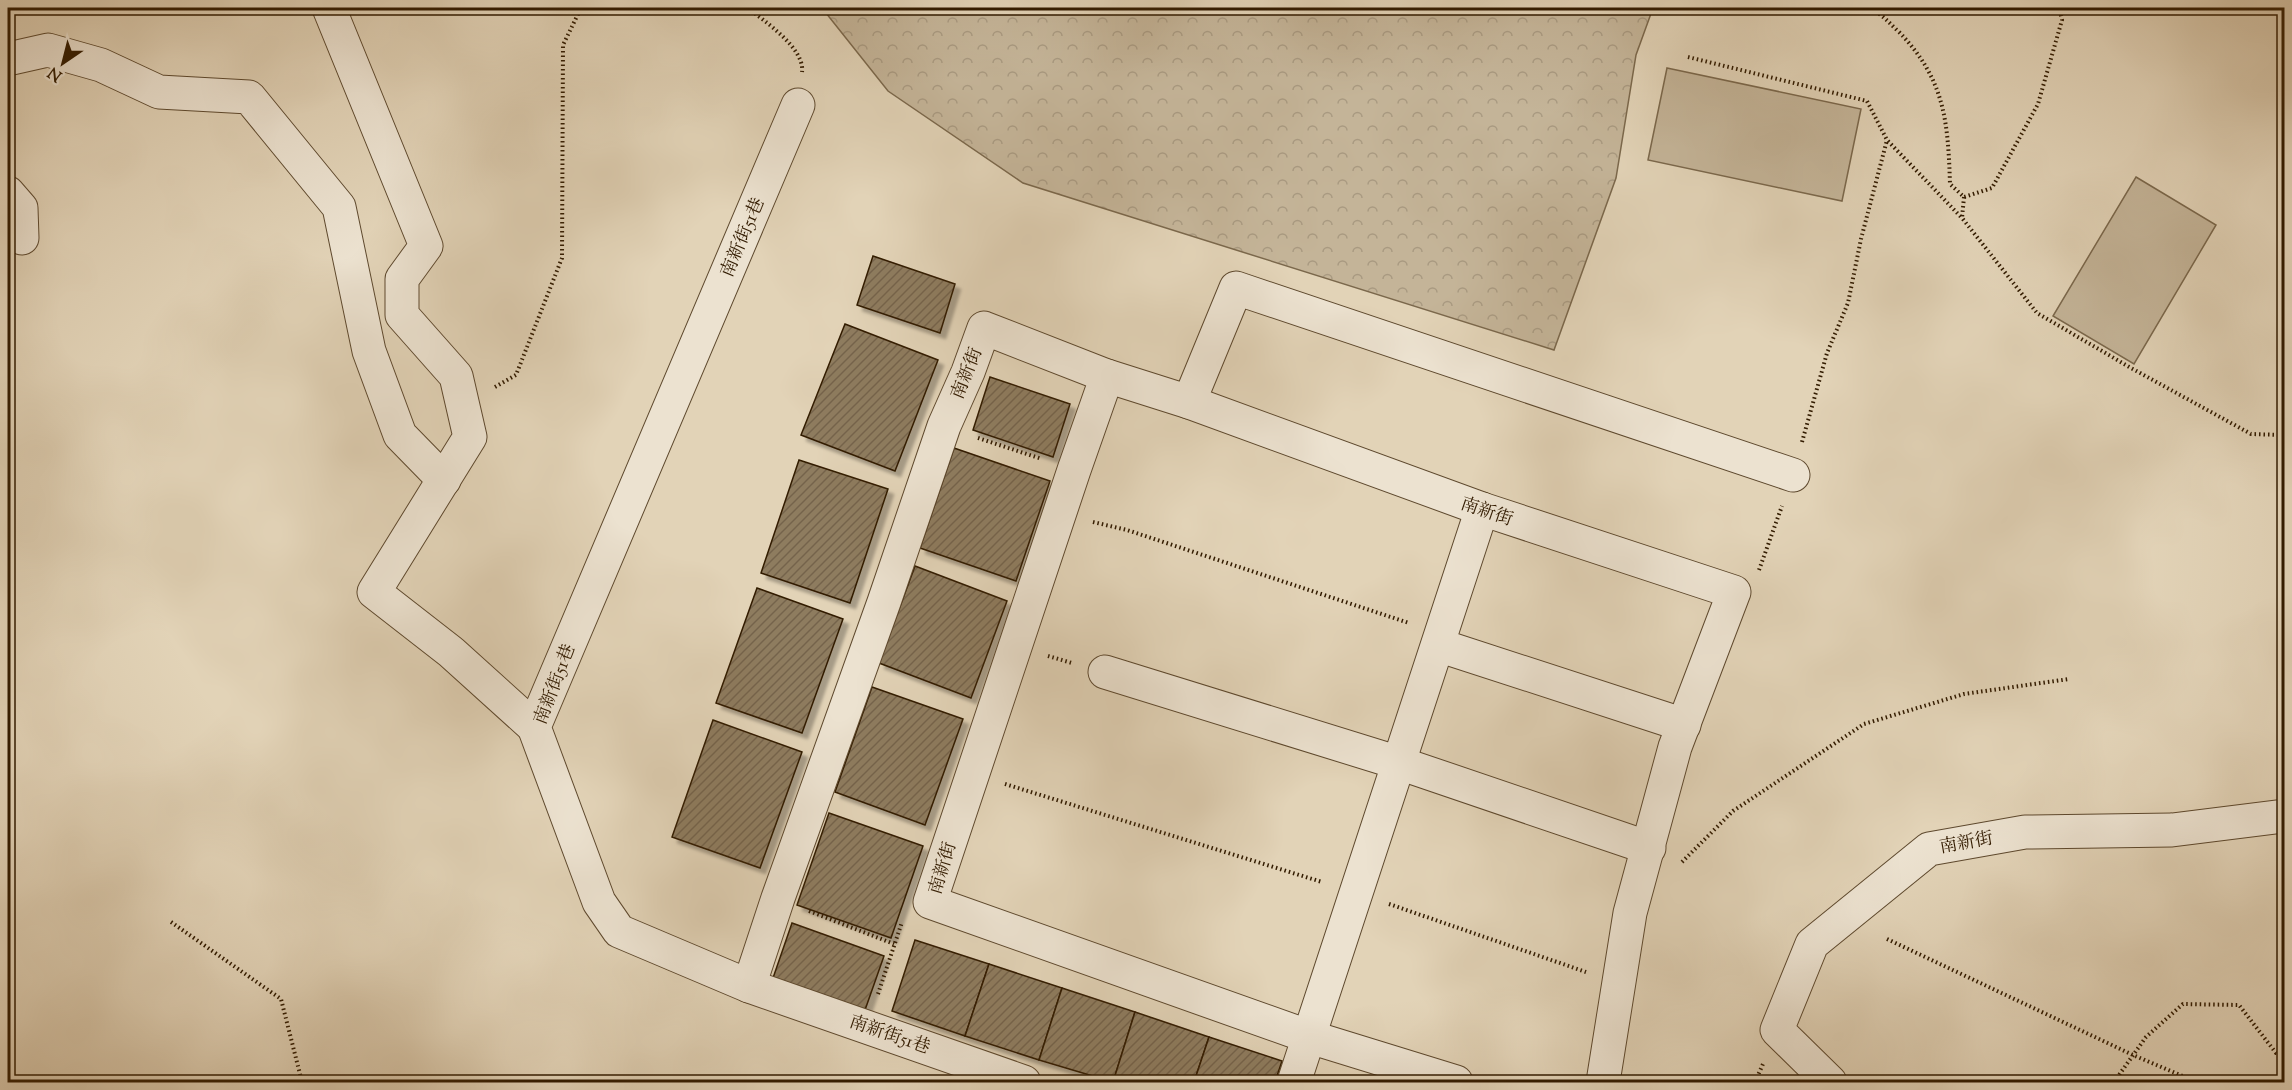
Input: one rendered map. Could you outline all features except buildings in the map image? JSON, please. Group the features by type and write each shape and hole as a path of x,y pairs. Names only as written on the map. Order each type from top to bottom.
{"street":[{"path":"329,8 426,246 402,279 402,315 456,376 470,437 374,591 451,652 534,727"},
{"path":"8,60 48,50 101,65 159,92 249,97 339,207 369,351 400,435 444,480"},
{"name":"南新街51巷","path":"798,105 534,727 599,902 619,931 749,986 868,1026 1024,1083"},
{"path":"8,193 21,208 22,238"},
{"path":"1189,402 1236,288 1793,475"},
{"name":"南新街","path":"749,986 944,426 968,372 984,328 1107,376 1189,402 1482,509 1734,592"},
{"name":"南新街","path":"1107,376 930,902 1310,1037 1456,1083"},
{"path":"1294,1083 1482,509"},
{"path":"1603,1083 1624,941 1675,747 1734,592"},
{"path":"1438,645 1684,725"},
{"path":"1105,672 1399,763 1649,848"},
{"name":"南新街","path":"1830,1083 1777,1030 1812,944 1929,849 2025,832 2172,830 2284,816"}],"path":[{"path":"463,405 516,375 562,258 563,45 581,8"},
{"path":"748,8 789,42 802,66 798,105"},
{"path":"1867,8 1877,11 1918,52 1940,94 1947,137 1950,184 1964,197"},
{"path":"1964,197 1992,188 2038,104 2062,20 2060,8"},
{"path":"1688,57 1867,101 1887,140 1962,218 2037,313 2251,434 2284,435"},
{"path":"1734,592 1756,579 1793,475 1827,353 1848,303 1861,239 1887,140"},
{"path":"1962,218 1964,197"},
{"path":"944,426 1074,470"},
{"path":"1127,530 1414,624 1438,645"},
{"path":"1015,646 1105,672"},
{"path":"1678,866 1733,811 1864,724 1964,694 2069,679"},
{"path":"868,1026 912,895 930,902"},
{"path":"778,898 895,944"},
{"path":"171,922 281,999 302,1083"},
{"path":"1887,939 2133,1055 2192,1080 2194,1083"},
{"path":"2114,1083 2146,1037 2183,1004 2239,1005 2276,1053 2284,1055"}],"green space":[{"path":"822,8 1653,8 1636,55 1616,178 1554,350 1023,183 888,91"},
{"path":"1667,68 1861,109 1842,201 1648,160"},
{"path":"2136,177 2216,225 2134,364 2053,316"}]}
